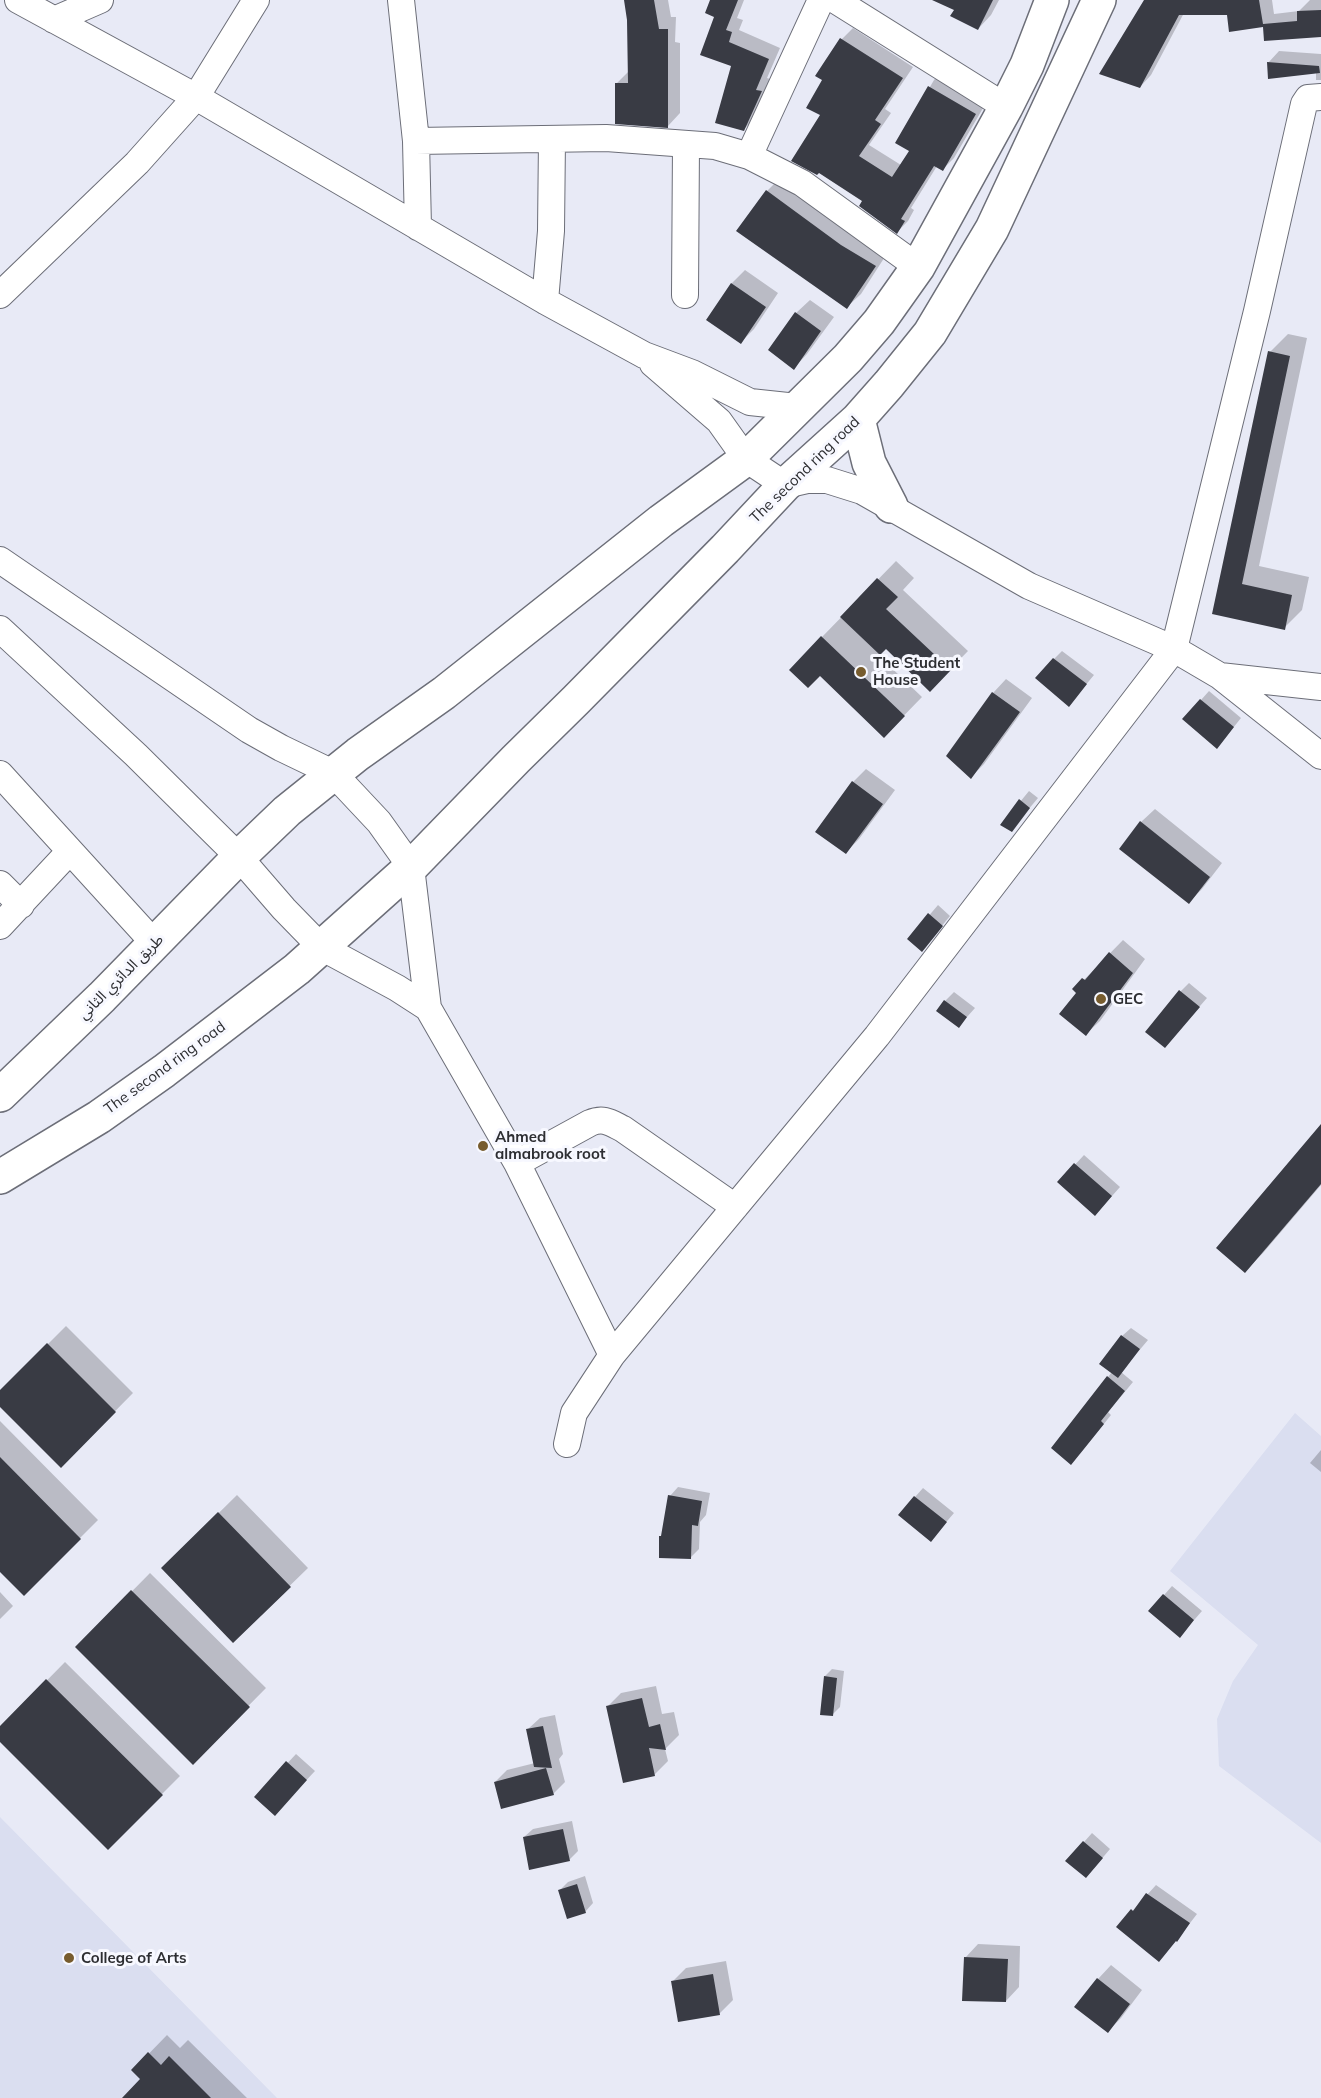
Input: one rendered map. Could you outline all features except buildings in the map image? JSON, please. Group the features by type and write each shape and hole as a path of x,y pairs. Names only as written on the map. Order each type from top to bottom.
{"main road":[{"path":"333,773 444,693 661,521 746,459 848,358 879,322 918,267 1006,107 1027,65 1052,0"},
{"name":"The second ring road","path":"0,1177 99,1117 297,969 411,867 725,549 785,485 858,419 930,333 992,229 1098,0"},
{"path":"858,419 869,463 891,506"},
{"name":"طريق الدائري الثاني","path":"0,1093 102,997 239,857 287,811 333,773"}],"street":[{"path":"18,0 196,96 545,301 644,355 692,373 750,402 797,407"},
{"path":"54,20 100,0"},
{"path":"0,295 136,163 196,96 256,0"},
{"path":"401,0 416,141 418,227"},
{"path":"748,156 821,0"},
{"path":"835,0 1006,107"},
{"path":"567,1444 574,1413 612,1355 877,1036 1174,649 1257,311 1304,104 1308,98 1321,97"},
{"path":"416,141 606,138 715,146 748,156 802,183 918,267"},
{"path":"545,301 551,231 552,139"},
{"path":"685,296 686,144"},
{"path":"644,355 718,422 746,459 785,485 807,480 827,480 862,490 1029,586 1174,649 1220,676 1321,756"},
{"path":"0,560 249,730 333,773 379,822 411,867 428,1008 517,1163 612,1355"},
{"path":"0,628 239,857 321,947 397,988 428,1008"},
{"path":"1220,676 1321,687"},
{"path":"0,774 154,943"},
{"path":"0,926 70,851"},
{"path":"0,884 21,905"},
{"path":"517,1163 599,1119 623,1129 735,1207"}],"shaded area":[{"path":"1295,1413 1321,1436 1321,1843 1219,1766 1217,1719 1233,1681 1258,1645 1170,1571"},
{"name":"College of Arts","path":"0,1817 277,2098 0,2098"}],"place":[{"name":"The Student House","path":"861,672"},
{"name":"GEC","path":"1101,999"},
{"name":"Ahmed almabrook root","path":"483,1146"},
{"name":"College of Arts","path":"69,1958"}]}
